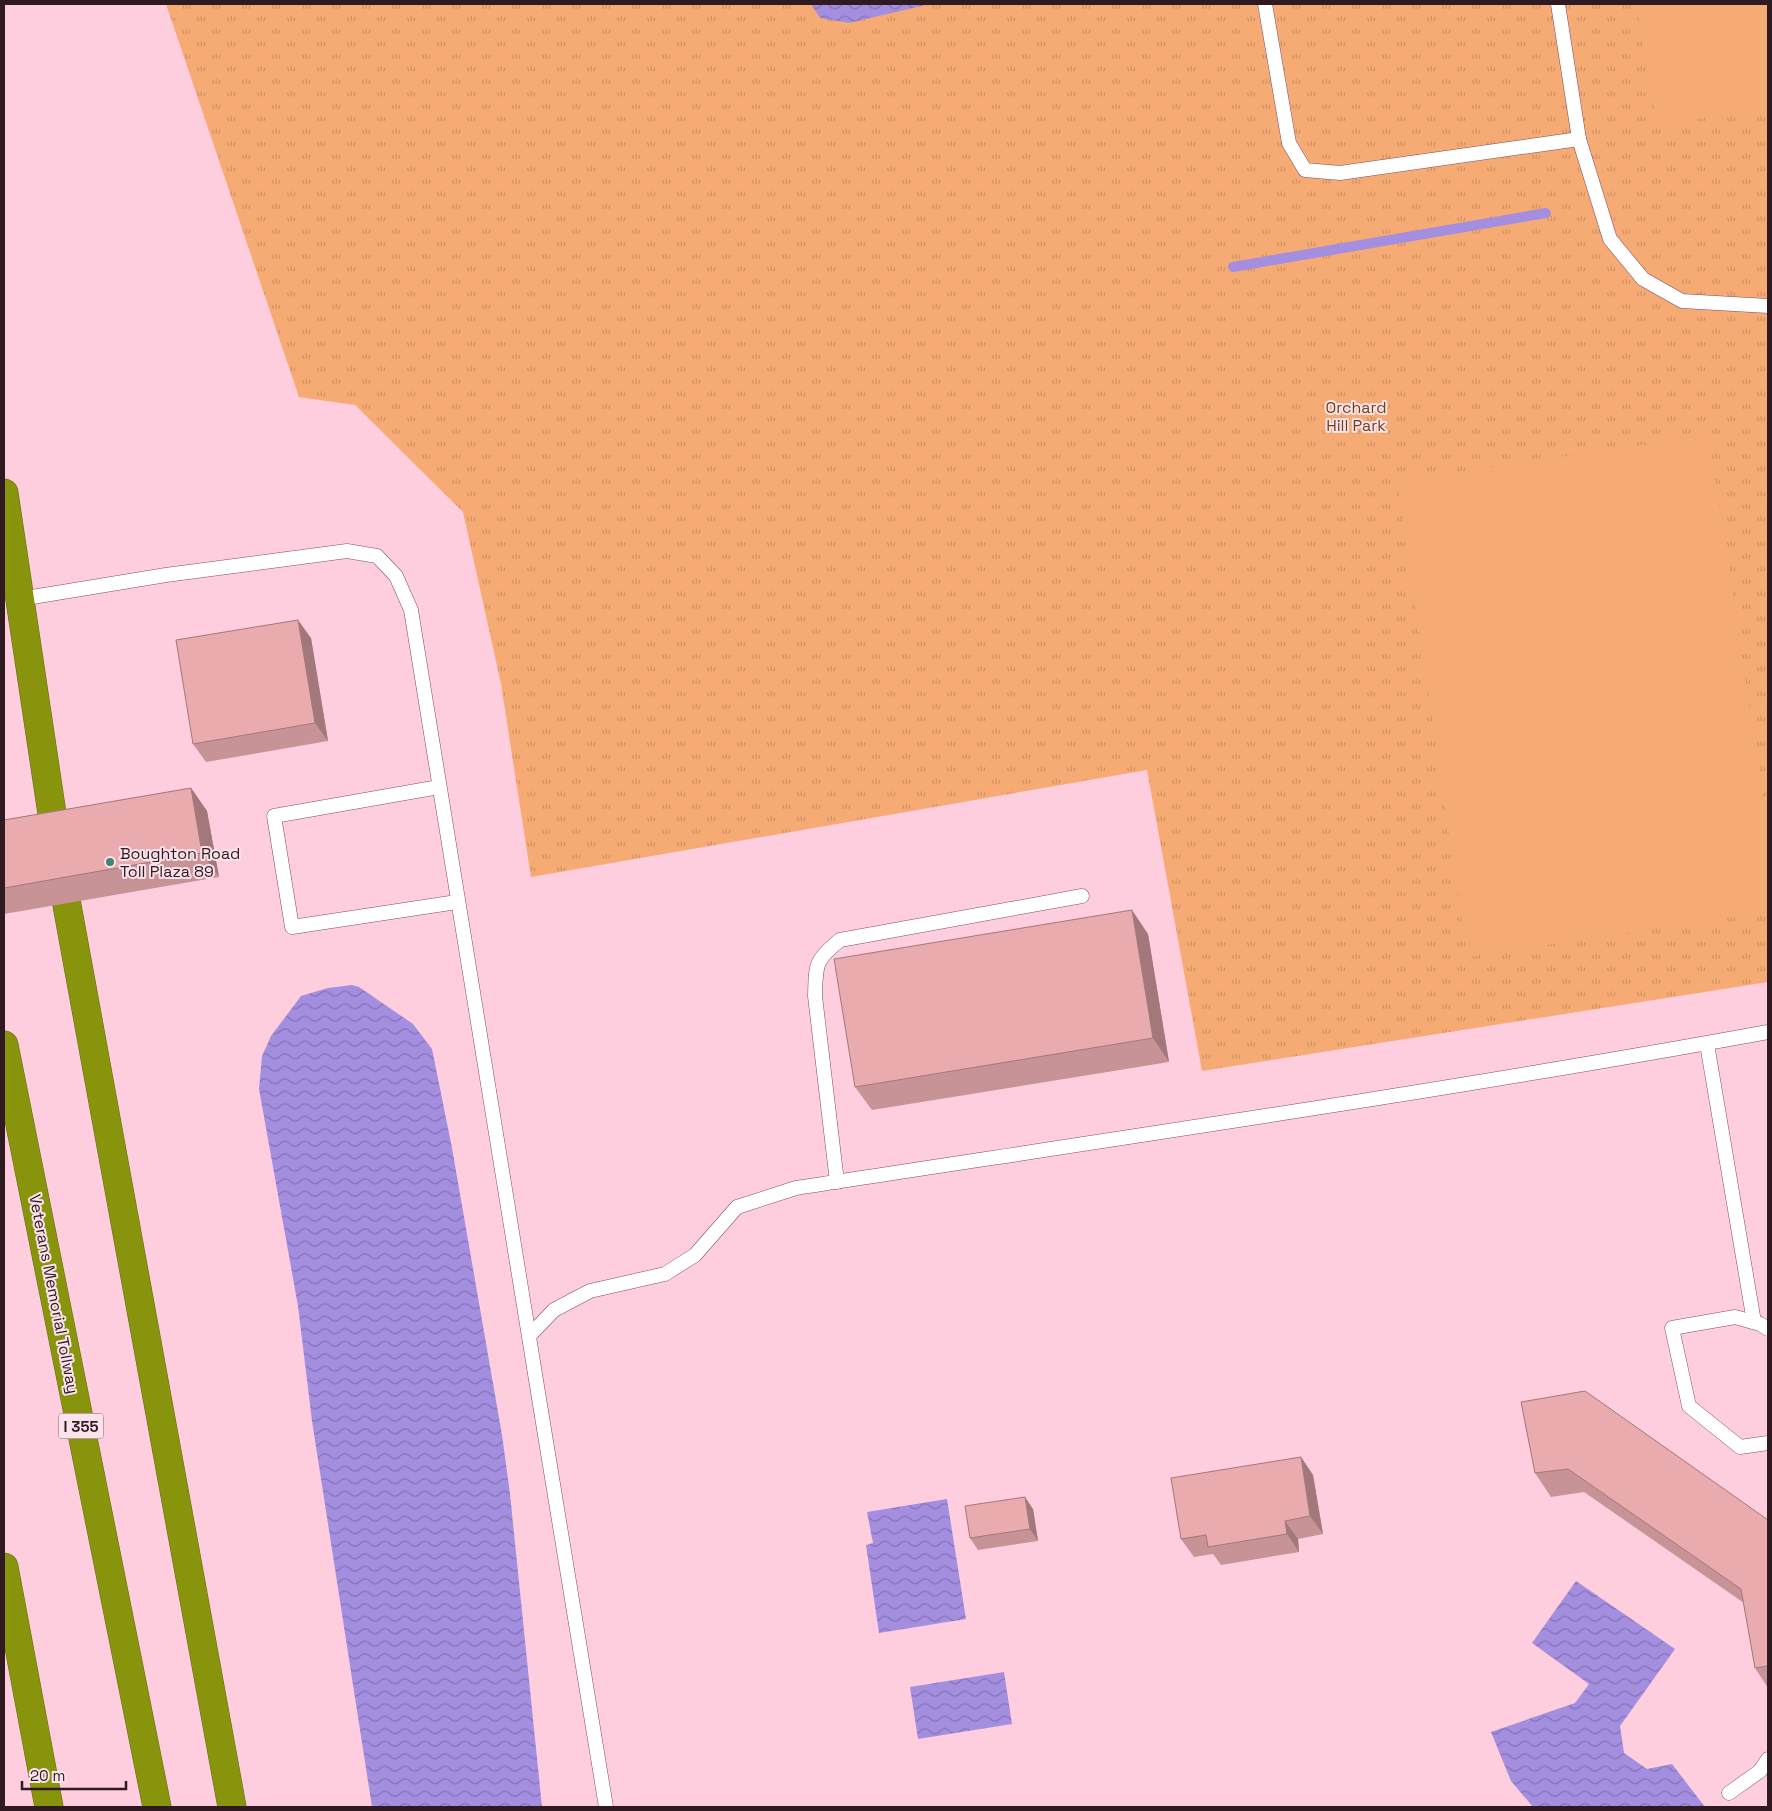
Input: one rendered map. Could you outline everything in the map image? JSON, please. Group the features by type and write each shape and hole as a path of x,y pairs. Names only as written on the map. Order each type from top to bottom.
{"highway":[{"path":"4,493 60,867 232,1807"},
{"name":"Veterans Memorial Tollway","path":"4,1045 158,1807"},
{"path":"4,1567 49,1807"}],"lane":[{"path":"1265,4 1289,143 1305,170 1340,173 1579,139"},
{"path":"1558,4 1579,139 1610,239 1643,279 1682,301 1768,306"},
{"path":"20,599 176,574 347,551 377,556 396,576 411,610 457,902 530,1335 606,1807"},
{"path":"439,787 274,816 292,927 457,902"},
{"path":"837,1182 815,996 816,968 825,952 840,940 1082,896"},
{"path":"530,1335 554,1310 590,1291 665,1274 695,1255 737,1207 796,1188 1207,1125 1707,1044 1768,1032"},
{"path":"1707,1044 1754,1322"},
{"path":"1768,1329 1754,1322 1735,1317 1672,1328 1689,1406 1740,1447 1768,1443"},
{"path":"1729,1793 1760,1771 1768,1759"}],"green space":[{"name":"Orchard Hill Park","path":"166,4 1768,4 1768,982 1202,1071 1147,770 531,877 501,684 463,512 355,405 299,397"},
{"path":"1636,4 1768,4 1768,107 1657,126"},
{"path":"1709,435 1768,830 1768,912 1467,957 1397,481"}],"water":[{"path":"811,4 930,4 849,23 820,18"},
{"path":"352,985 359,987 413,1024 432,1049 452,1148 502,1435 510,1494 542,1807 372,1807 312,1421 298,1306 259,1089 262,1056 271,1036 301,996 328,988"},
{"path":"947,1499 966,1619 879,1633 866,1545 873,1543 867,1512"},
{"path":"1576,1581 1675,1649 1620,1726 1624,1753 1647,1769 1672,1764 1705,1807 1533,1807 1511,1781 1491,1732 1575,1703 1589,1684 1532,1643"},
{"path":"1004,1672 1012,1724 918,1739 910,1687"}],"building":[{"path":"298,620 315,723 193,744 176,640"},
{"path":"191,788 202,853 4,888 4,820"},
{"path":"1132,910 1153,1038 855,1087 834,959"},
{"path":"1585,1391 1768,1520 1768,1666 1755,1668 1741,1589 1568,1469 1535,1473 1521,1402"},
{"path":"1301,1457 1310,1516 1285,1521 1287,1534 1208,1547 1206,1535 1181,1539 1171,1478"},
{"path":"1025,1497 1030,1529 970,1538 965,1506"}],"waterway":[{"path":"1233,267 1546,213"}],"place":[{"name":"Boughton Road Toll Plaza 89","path":"110,862"}]}
